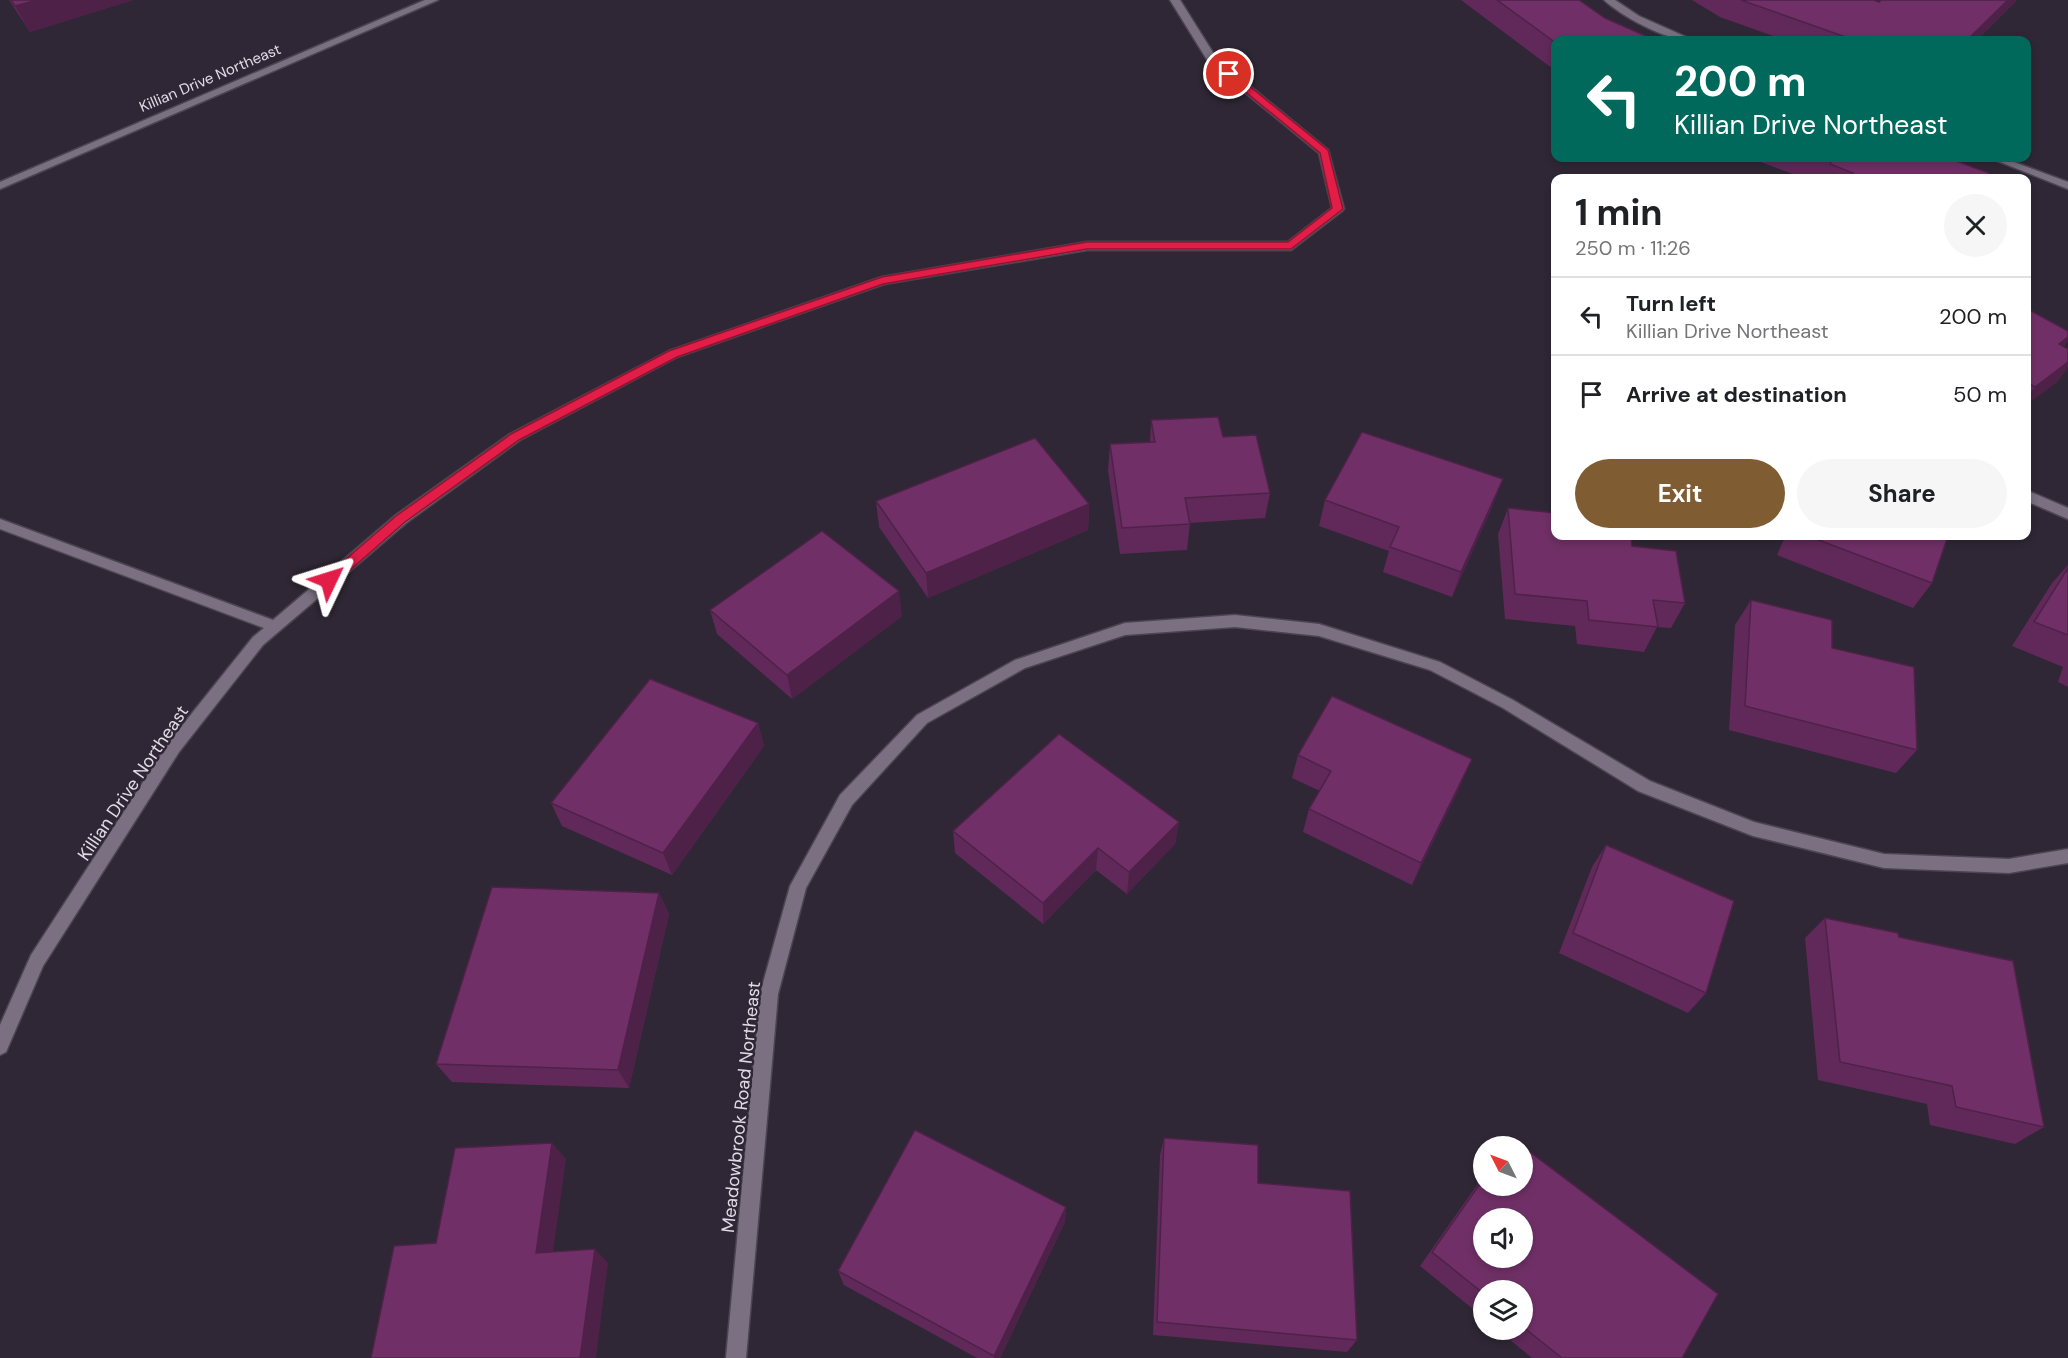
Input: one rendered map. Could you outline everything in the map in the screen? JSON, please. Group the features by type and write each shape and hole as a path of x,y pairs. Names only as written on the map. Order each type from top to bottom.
{"street":[{"name":"Killian Drive Northeast","path":"0,186 433,0"},
{"name":"Killian Drive Northeast","path":"0,1046 37,961 174,747 258,641 401,519 515,437 673,354 882,281 1087,246 1291,246 1338,209 1324,152 1213,61 1175,0"},
{"path":"1609,0 1636,18 1679,36"},
{"path":"2005,162 2068,186"},
{"path":"2031,497 2068,514"},
{"path":"0,524 275,626"},
{"name":"Meadowbrook Road Northeast","path":"736,1358 769,994 798,886 846,800 922,719 1020,664 1125,629 1235,621 1319,630 1435,666 1508,704 1644,786 1753,829 1884,861 2009,866 2068,856"}],"building":[{"path":"11,0 37,0 15,6"},
{"path":"1497,0 1579,0 1605,18 1646,36 1551,36 1551,39"},
{"path":"1741,0 1874,0 1879,2 1881,0 2008,0 1971,36 1843,36"},
{"path":"1831,162 1959,162 1989,173 1852,174 1830,164"},
{"path":"2031,311 2068,331 2068,337 2059,344 2068,349 2068,362 2035,387 2031,385"},
{"path":"1218,417 1223,437 1256,435 1270,493 1185,498 1190,524 1122,528 1110,444 1155,442 1151,420"},
{"path":"1362,432 1503,479 1461,572 1390,547 1399,527 1325,500"},
{"path":"1035,438 1089,504 926,573 876,501"},
{"path":"1508,508 1551,512 1551,540 1631,540 1632,546 1676,551 1685,603 1653,600 1658,627 1589,620 1587,601 1515,594"},
{"path":"822,531 899,591 787,675 710,610"},
{"path":"1819,540 1947,540 1932,583"},
{"path":"2068,568 2068,635 2034,622"},
{"path":"1751,600 1832,620 1832,648 1914,667 1917,750 1745,706"},
{"path":"650,679 758,723 663,853 551,803"},
{"path":"1332,696 1472,759 1421,863 1309,809 1331,771 1298,755"},
{"path":"1059,734 1179,822 1129,872 1098,848 1043,903 953,831"},
{"path":"1606,845 1734,901 1706,993 1573,933"},
{"path":"492,887 659,893 618,1070 436,1064"},
{"path":"1825,918 1898,933 1899,937 2013,961 2044,1127 1956,1107 1952,1086 1840,1062"},
{"path":"915,1130 1066,1207 994,1356 838,1271"},
{"path":"1164,1138 1258,1145 1258,1183 1350,1191 1357,1340 1157,1322"},
{"path":"552,1143 536,1253 595,1249 580,1358 371,1358 394,1246 436,1243 455,1148"},
{"path":"1533,1154 1718,1294 1682,1358 1562,1358 1533,1335 1533,1280 1473,1280 1473,1285 1432,1252 1473,1194 1473,1196 1533,1196"}],"route":[{"path":"329,580 401,519 515,437 673,354 840,295 882,281 1087,246 1291,246 1338,209 1324,152 1229,74"}]}
